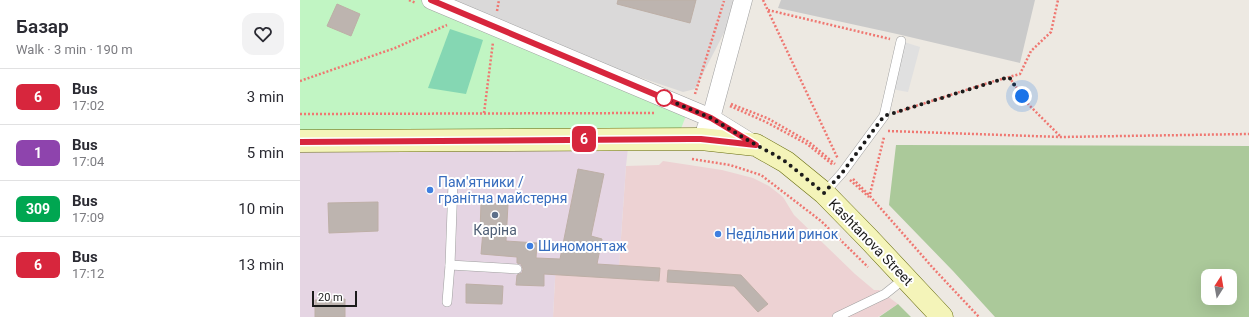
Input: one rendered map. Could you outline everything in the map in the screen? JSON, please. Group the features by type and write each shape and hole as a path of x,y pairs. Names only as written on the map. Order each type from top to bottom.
{"main road":[{"name":"Kashtanova Street","path":"300,142 701,139 756,145 786,162 824,193 942,317"}],"street":[{"path":"431,0 689,108 711,118 756,145"},
{"path":"701,139 711,118 743,0"}],"lane":[{"path":"824,193 884,116 901,41"},
{"path":"447,302 453,183"},
{"path":"450,265 517,269"},
{"path":"838,317 885,294 905,278"}],"path":[{"path":"689,108 696,91 724,0"},
{"path":"763,0 843,170"},
{"path":"884,116 1020,74 1031,51 1051,32 1058,0"},
{"path":"767,10 901,41"},
{"path":"300,81 395,48 450,23"},
{"path":"484,113 494,27"},
{"path":"1009,77 1029,105 1062,137"},
{"path":"716,97 767,118 808,142 843,170 869,195 933,268 979,317"},
{"path":"300,114 657,112"},
{"path":"869,195 885,131 1062,137 1249,134"},
{"path":"691,159 730,165 761,175 822,221 869,268"}],"shaded area":[{"path":"431,0 741,0 695,89 683,92 512,34"},
{"path":"781,0 1035,0 1020,63 778,8"},
{"path":"901,41 920,47 908,92 891,89"},
{"path":"629,139 619,266 556,260 553,317 300,317 300,141"},
{"name":"Недільний ринок","path":"663,161 722,170 753,178 769,186 783,197 794,215 855,274 874,290 879,290 898,304 878,317 553,317 556,260 619,266 626,166 659,165"}],"green space":[{"path":"300,0 431,0 689,108 677,139 300,141"},
{"path":"450,29 483,40 466,94 428,88"},
{"path":"896,145 1249,146 1249,317 995,317 889,205"},
{"path":"898,304 911,317 879,317"}],"building":[{"path":"618,0 696,0 690,23 617,4"},
{"path":"337,4 360,14 351,36 327,26"},
{"path":"578,169 604,174 591,236 602,239 597,264 660,268 659,281 544,274 544,286 516,285 517,275 522,273 523,269 521,264 517,263 517,257 481,254 483,231 480,231 481,203 508,204 506,241 537,243 536,258 560,259"},
{"path":"378,202 378,231 329,233 328,203"},
{"path":"668,270 741,275 768,304 758,312 734,286 667,282"},
{"path":"466,284 503,286 502,304 466,303"},
{"path":"345,299 345,317 315,317 315,300"}],"bus line":[{"name":"6","path":"300,142 701,139 756,145 711,118 431,0"}],"place":[{"name":"Пам'ятники / гранітна майстерня","path":"430,190"},
{"name":"Каріна","path":"495,215"},
{"name":"Недільний ринок","path":"718,234"},
{"name":"Шиномонтаж","path":"530,246"}],"route":[{"path":"664,98 711,118 775,155 786,162 824,193 842,173 884,116 1009,77 1022,96"}]}
